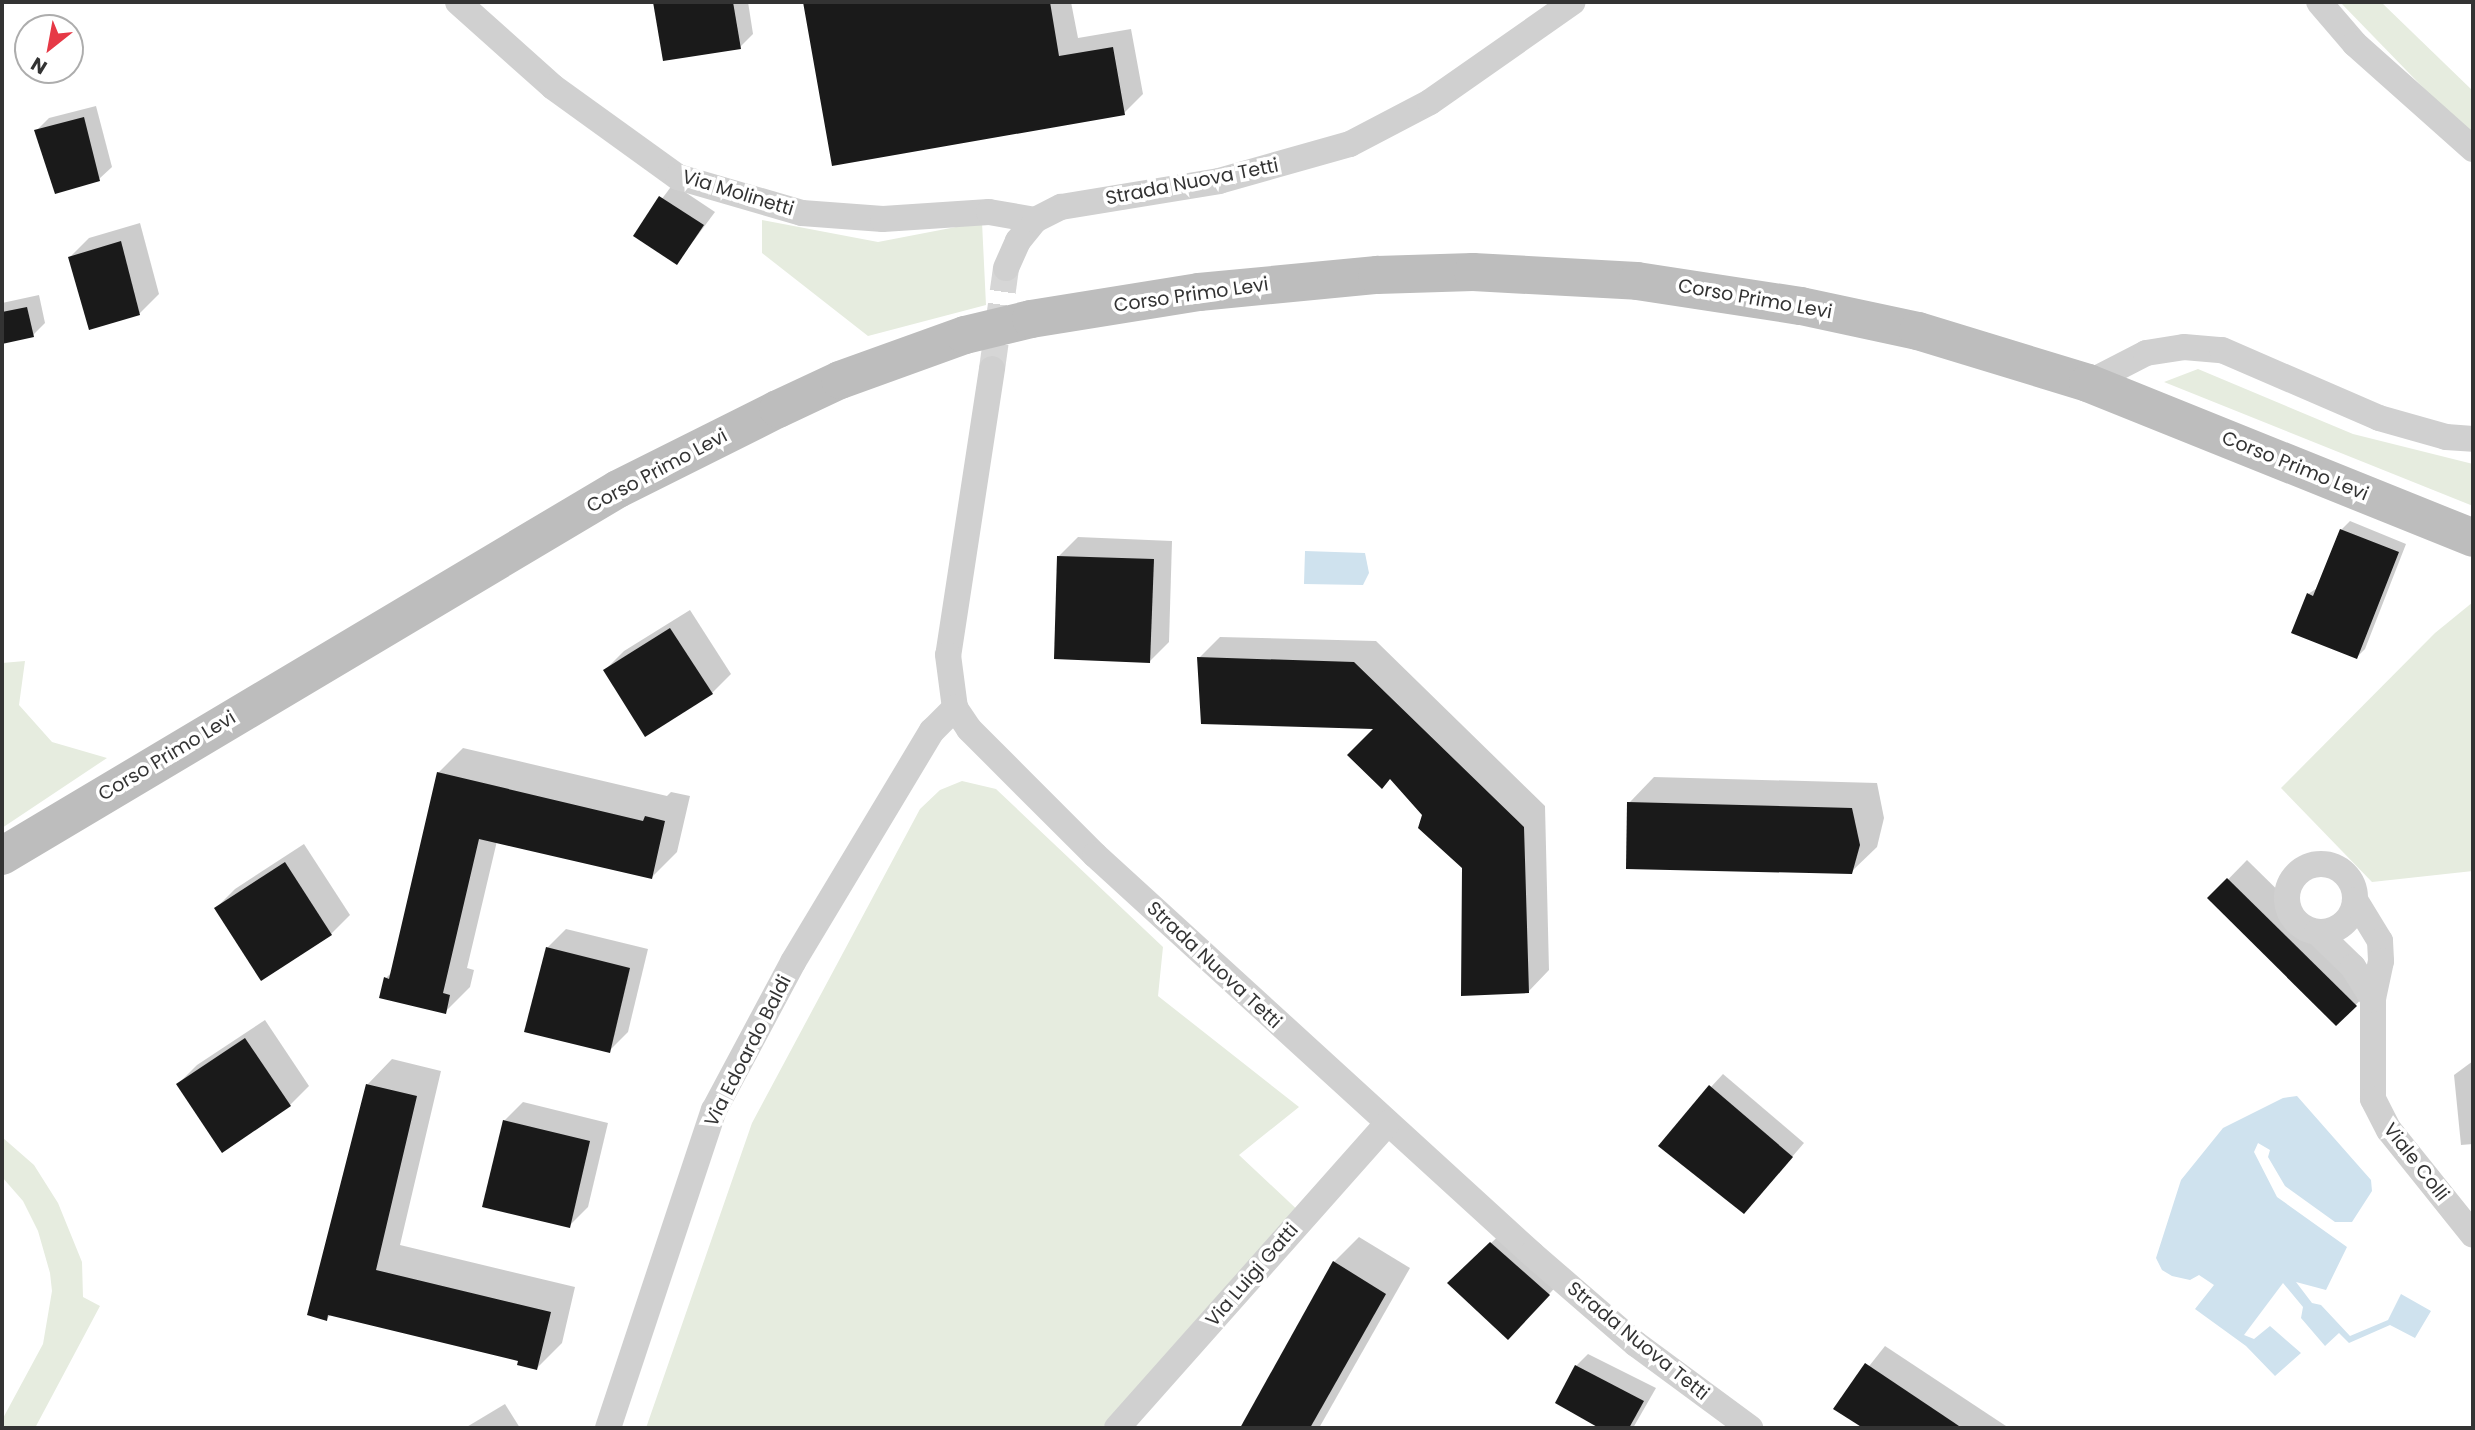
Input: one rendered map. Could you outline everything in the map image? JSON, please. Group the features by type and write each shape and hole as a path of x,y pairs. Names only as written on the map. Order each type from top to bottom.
{"main road":[{"name":"Corso Primo Levi","path":"2,856 447,588 674,459 851,376 965,335 1031,319 1276,283 1404,274 1560,275 1701,288 1801,306 1918,331 2088,383 2473,538"}],"street":[{"name":"Via Molinetti","path":"458,2 553,87 678,177 803,213 883,219 989,212 1035,220"},
{"name":"Strada Nuova Tetti","path":"1035,220 1061,207 1219,181 1350,144 1430,102 1573,2"},
{"path":"2319,2 2355,44 2473,149"},
{"path":"1006,268 1018,241 1035,220"},
{"path":"2088,383 2146,353 2184,347 2222,350 2379,418 2446,437 2473,439"},
{"name":"Strada Nuova Tetti","path":"992,369 950,636 949,681 955,708 988,750 1039,802 1388,1123 1636,1344 1749,1428"},
{"name":"Via Edoardo Baldi","path":"608,1428 714,1110 793,962 925,743 955,708"},
{"path":"2317,932 2328,931 2347,920 2355,900 2354,889 2342,871 2321,864 2301,870 2288,887 2288,909 2299,924 2317,932 2353,967 2373,999"},
{"name":"Viale Colli","path":"2355,900 2380,941 2381,961 2373,999 2372,1080 2379,1114 2473,1235"},
{"name":"Via Luigi Gatti","path":"1117,1428 1388,1123"}],"shaded area":[{"path":"2340,2 2381,2 2473,91 2473,139"},
{"path":"762,220 878,242 982,222 986,305 868,336 762,253"},
{"path":"2198,369 2353,434 2473,464 2473,506 2164,382"},
{"path":"2473,602 2473,871 2372,882 2281,788 2435,633"},
{"path":"25,661 19,705 52,742 107,758 2,828 2,663"},
{"path":"962,781 996,789 1163,947 1158,996 1299,1107 1239,1155 1304,1216 1102,1428 646,1428 752,1123 920,809 940,790"},
{"path":"2,1137 34,1165 58,1203 82,1262 83,1297 100,1306 35,1428 2,1428 2,1420 43,1344 52,1291 50,1273 38,1231 23,1201 2,1177"}],"water":[{"path":"1305,551 1365,553 1369,573 1363,585 1304,584"},
{"path":"2297,1096 2371,1180 2372,1191 2352,1222 2335,1222 2285,1186 2268,1157 2270,1150 2258,1143 2254,1152 2277,1197 2347,1247 2326,1290 2296,1282 2312,1303 2321,1305 2350,1336 2388,1320 2401,1294 2431,1311 2415,1338 2390,1325 2349,1343 2339,1333 2325,1346 2301,1318 2303,1307 2283,1283 2244,1335 2254,1339 2270,1326 2301,1353 2275,1376 2246,1346 2195,1309 2214,1285 2199,1275 2190,1280 2172,1276 2162,1270 2156,1258 2181,1180 2223,1128 2283,1098"}],"building":[{"path":"653,2 733,2 741,49 663,61"},
{"path":"803,2 1050,2 1059,56 1113,47 1125,115 832,166"},
{"path":"84,117 100,181 55,194 34,130"},
{"path":"659,196 704,225 677,265 633,236"},
{"path":"121,241 140,315 89,330 68,257"},
{"path":"27,307 34,337 2,344 2,312"},
{"path":"2340,529 2399,552 2357,659 2291,633 2307,593 2313,596"},
{"path":"1057,556 1154,559 1150,663 1054,659"},
{"path":"670,628 713,694 645,737 603,670"},
{"path":"1197,657 1354,662 1524,827 1529,993 1461,996 1462,868 1418,828 1422,815 1390,779 1382,789 1347,755 1373,729 1201,724"},
{"path":"437,772 643,821 645,816 665,821 652,879 479,839 443,993 450,995 446,1014 379,998 384,977 389,979"},
{"path":"1627,802 1852,808 1860,845 1852,874 1626,869"},
{"path":"285,862 332,935 261,981 214,908"},
{"path":"2227,878 2357,1006 2336,1026 2207,898"},
{"path":"546,947 630,968 610,1053 524,1032"},
{"path":"245,1038 291,1106 222,1153 176,1084"},
{"path":"366,1084 417,1096 376,1270 551,1312 537,1370 517,1365 518,1361 328,1315 327,1321 307,1315"},
{"path":"1709,1085 1793,1157 1744,1214 1658,1146"},
{"path":"503,1120 590,1141 570,1228 482,1207"},
{"path":"1490,1242 1550,1295 1508,1340 1447,1283"},
{"path":"1333,1261 1386,1294 1310,1428 1240,1428"},
{"path":"1865,1363 1962,1428 1863,1428 1833,1409"},
{"path":"1575,1365 1644,1401 1629,1428 1599,1428 1555,1403"}],"tunnel":[{"path":"992,369 1006,268"}]}
